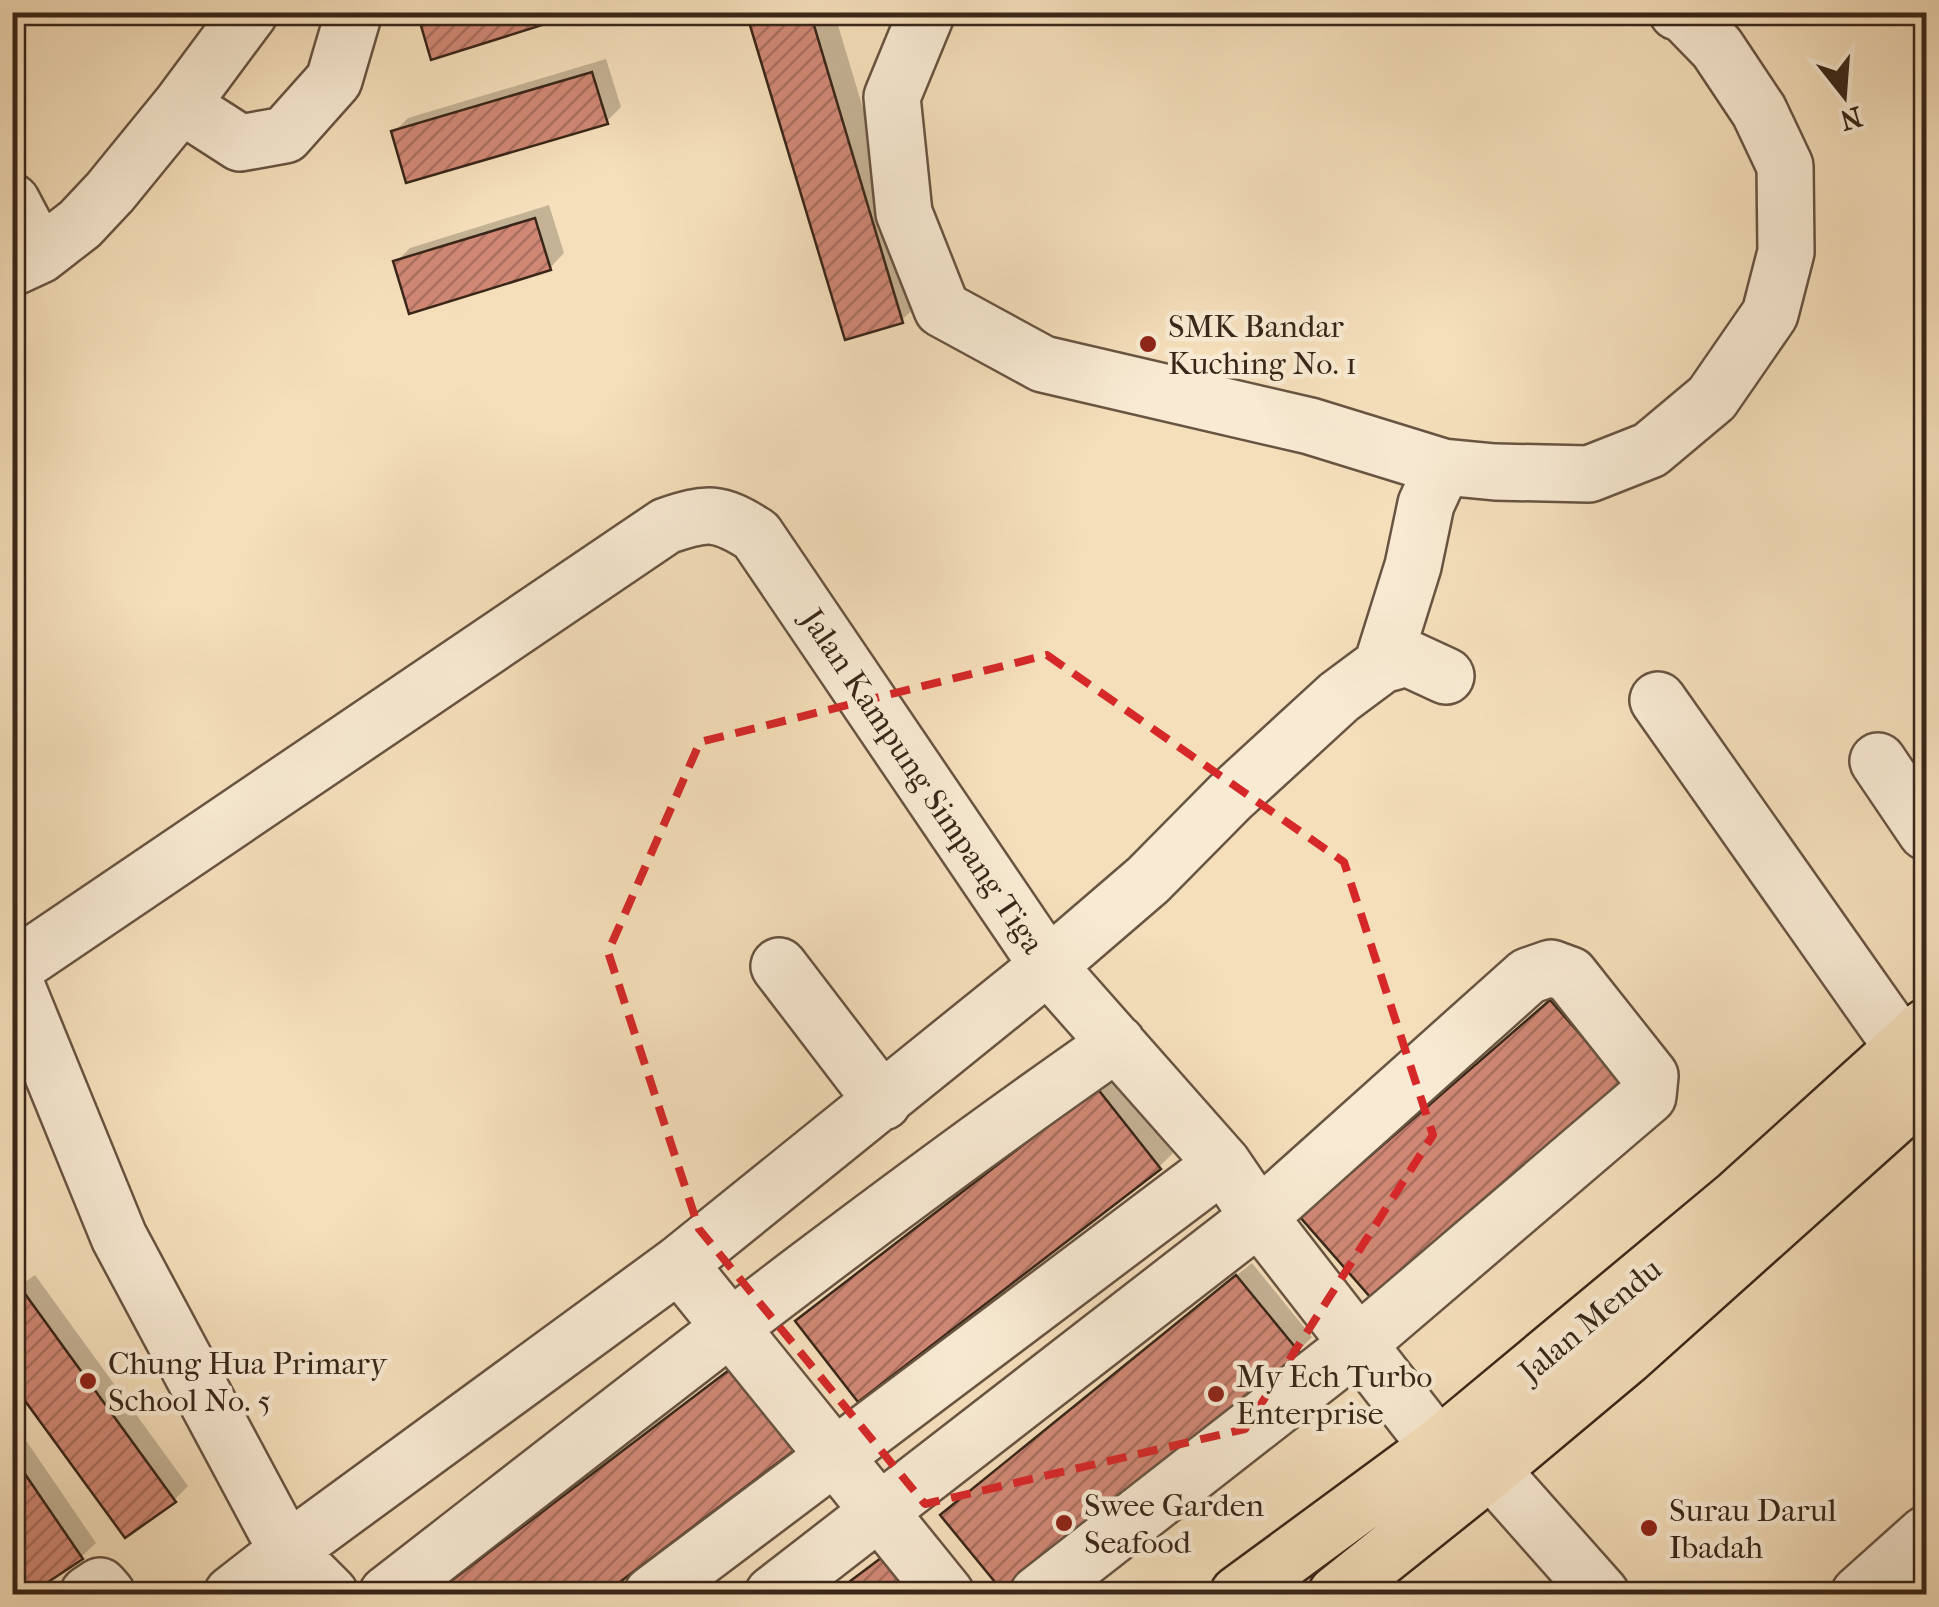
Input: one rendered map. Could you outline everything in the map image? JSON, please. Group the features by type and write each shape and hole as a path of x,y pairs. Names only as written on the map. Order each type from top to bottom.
{"main road":[{"name":"Jalan Mendu","path":"1238,1594 1438,1447 1738,1198 1919,1055"},
{"name":"Jalan Mendu","path":"1336,1594 1626,1357 1919,1055"}],"street":[{"path":"12,202 26,261 80,224 110,192 250,12"},
{"path":"181,105 240,143 285,136 334,80 354,12"},
{"path":"927,12 892,97 904,213 942,310 1043,364 1310,426 1443,468 1589,474 1650,450 1712,398 1770,314 1786,252 1784,166 1759,111 1717,48 1684,14 1676,12"},
{"path":"1382,665 1426,504 1443,468"},
{"name":"Jalan Kampung Simpang Tiga","path":"232,1594 679,1264 1048,966 756,535 730,518 700,514 666,526 12,972 119,1237 288,1550"},
{"path":"1438,1447 1259,1217 1223,1164 1048,966 1148,880 1230,797 1340,697 1382,665 1407,658 1446,676"},
{"path":"1658,700 1919,1055"},
{"path":"1878,761 1926,832"},
{"path":"779,966 883,1102"},
{"path":"773,1594 1259,1217 1528,976 1551,968 1570,975 1650,1076 1648,1096 1358,1344 1038,1594"},
{"path":"387,1594 730,1327 1014,1114 1117,1043"},
{"path":"652,1594 1223,1164"},
{"path":"679,1264 946,1594"},
{"path":"1491,1470 1601,1594"},
{"path":"1859,1594 1926,1534"},
{"path":"288,1550 330,1594"},
{"path":"88,1594 100,1586 106,1594"}],"highlighted area":[{"path":"1047,655 1344,862 1433,1135 1245,1429 925,1504 699,1229 608,952 700,742"}],"building":[{"path":"417,12 573,12 574,15 431,60"},
{"path":"780,12 810,12 903,323 845,340 749,22"},
{"path":"592,72 608,124 406,183 391,131"},
{"path":"535,218 551,270 409,314 393,261"},
{"path":"1550,1000 1622,1082 1371,1298 1300,1217"},
{"path":"1097,1088 1161,1169 858,1402 795,1321"},
{"path":"1236,1275 1300,1353 1004,1593 940,1515"},
{"path":"20,1287 176,1502 125,1538 12,1383 12,1293"},
{"path":"733,1367 796,1449 604,1594 434,1594"},
{"path":"12,1455 83,1559 30,1594 24,1594 12,1577"},
{"path":"881,1558 909,1594 833,1594"}],"place":[{"name":"SMK Bandar Kuching No. 1","path":"1148,344"},
{"name":"Chung Hua Primary School No. 5","path":"88,1381"},
{"name":"My Ech Turbo Enterprise","path":"1216,1394"},
{"name":"Swee Garden Seafood","path":"1064,1523"},
{"name":"Surau Darul Ibadah","path":"1649,1528"}]}
